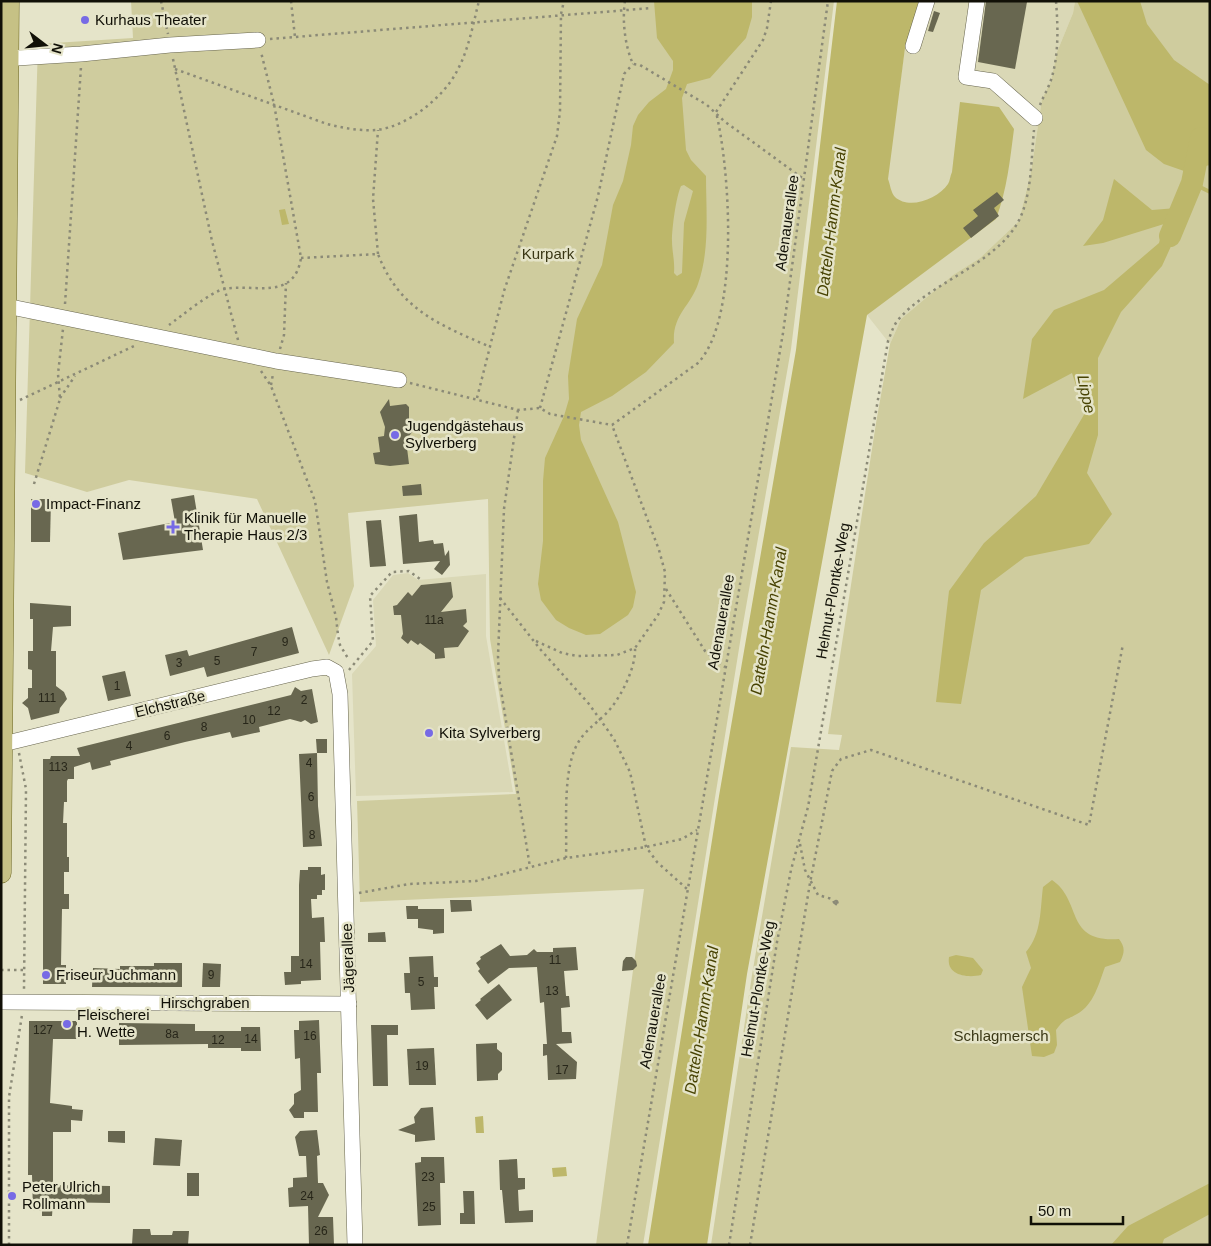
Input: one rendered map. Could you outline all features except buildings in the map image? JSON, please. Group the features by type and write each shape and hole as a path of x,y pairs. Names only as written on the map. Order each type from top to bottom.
{"main road":[{"path":"1,873 3,429 6,402 5,59 9,1"}],"street":[{"path":"913,46 927,1"},
{"path":"977,1 966,77 993,81 1035,118"},
{"path":"5,59 170,45 258,40"},
{"path":"6,306 276,361 399,380"},
{"name":"Elchstraße","path":"2,744 312,669 327,667 337,678"},
{"name":"Jägerallee","path":"337,678 349,1004 355,1245"},
{"name":"Hirschgraben","path":"1,1002 349,1004"}],"path":[{"path":"292,1 295,37"},
{"path":"349,660 340,645 336,617 327,582 315,501 271,386 252,356 242,348 236,336 223,289 175,69 345,129 378,130 419,112 447,88 465,54 479,1"},
{"path":"477,398 488,346 504,291 557,136 560,111 561,14 564,1"},
{"path":"625,1 623,12 628,53 633,64"},
{"path":"399,380 477,398 518,410 540,408 561,416 612,425 689,372 706,355 716,336 726,277 728,198 722,140 716,112 763,40 767,28 771,1"},
{"name":"Adenauerallee","path":"626,1245 783,333 828,1"},
{"name":"Helmut-Plontke-Weg","path":"729,1245 777,942 791,870 808,807 888,341 897,321 911,308 984,257 1007,237 1017,224 1026,197 1035,118 1051,81 1056,60 1058,38 1056,1"},
{"path":"276,361 284,335 286,284 295,273 301,258 274,104 258,40 561,14 623,12 652,8"},
{"path":"60,399 58,384 81,54"},
{"path":"633,64 640,65 716,112 724,121 805,180"},
{"path":"540,408 598,196 624,74 633,64"},
{"path":"378,130 373,199 378,254 384,270 396,290 419,312 488,346"},
{"path":"301,258 378,254"},
{"path":"6,402 19,400 58,384 154,336 223,289 265,289 286,284"},
{"path":"34,484 60,399 76,374"},
{"path":"518,410 504,509 499,596 499,678 530,867"},
{"path":"566,858 570,765 587,728 612,707 622,690 635,655 635,648 658,615 664,602 665,572 659,550 612,425"},
{"path":"337,678 373,641 370,596 392,572 409,570 420,579"},
{"path":"665,588 704,652 725,667"},
{"path":"499,596 534,641 600,718 614,739 630,772 646,847 657,862 687,889"},
{"path":"534,641 562,653 592,657 616,655 635,648"},
{"path":"750,1245 810,883 832,771 841,759 867,750 1089,825 1123,644"},
{"path":"345,893 409,884 476,881 566,858 682,840 697,830"},
{"path":"800,842 810,883 818,895 832,899 836,903"},
{"path":"1,970 25,970"}],"shaded area":[{"path":"922,1 1075,1 1073,13 1057,52 1051,81 1042,99 1031,172 1019,221 980,258 953,275 901,319 890,344 867,315 905,48 912,37"},
{"name":"Kita Sylverberg","path":"408,573 418,580 486,574 486,636 513,792 356,796 352,674 376,646 373,600 393,575"}],"green space":[{"name":"Kurpark","path":"131,1 834,1 791,349 742,630 643,1245 596,1245 644,889 360,902 357,801 516,794 490,639 488,499 348,513 354,586 329,655 257,499 129,480 87,492 25,473 38,44 133,38"},
{"name":"Schlagmersch","path":"1075,1 1210,1 1210,1245 711,1245 752,975 791,747 839,750 842,735 828,734 890,344 901,319 953,275 980,258 1019,221 1031,172 1042,99 1051,81 1057,52 1073,13"}],"water":[{"path":"654,1 752,1 752,17 746,38 710,78 687,84 682,98 686,150 691,160 706,176 706,244 698,284 676,325 674,343 646,372 612,396 581,412 579,425 581,440 618,522 636,592 633,607 628,615 600,634 586,635 556,620 541,600 538,584 543,541 545,458 564,416 569,399 568,376 577,319 602,265 613,205 623,181 633,126 638,115 649,102 666,89 673,70 673,61 657,38","holes":["684,185 693,191 684,223 682,273 677,276 674,273 672,241 676,205 681,186"]},
{"name":"Datteln-Hamm-Kanal","path":"837,1 922,1 912,37 905,48 888,179 895,197 901,201 915,203 931,198 948,184 952,172 960,102 999,107 1014,129 1009,163 1003,197 996,219 867,315 747,974 707,1245 648,1245 719,796 796,350"},
{"path":"1077,1 1140,1 1147,24 1174,60 1210,85 1210,165 1184,171 1164,164 1146,150"},
{"path":"1114,179 1152,210 1189,207 1162,266 1121,312 1098,358 1098,435 1087,473 1112,514 1089,544 1025,557 981,590 961,704 936,702 949,591 984,543 1036,496 1085,413 1072,373 1023,399 1032,339 1054,310 1104,290 1159,243 1164,224 1103,243 1083,246 1103,220"},
{"path":"285,209 289,224 282,225 279,210"},
{"path":"1052,880 1062,889 1082,928 1090,934 1102,938 1119,939 1124,950 1120,962 1105,967 1088,1005 1064,1021 1056,1030 1057,1045 1054,1053 1044,1057 1032,1056 1022,987 1031,968 1026,952 1038,929 1043,887"},
{"path":"956,955 973,958 983,970 981,975 964,976 954,972 949,963 949,957"},
{"path":"483,1116 484,1133 476,1133 475,1117"},
{"path":"566,1167 567,1176 553,1177 552,1168"},
{"path":"1210,1183 1210,1214 1164,1239 1162,1245 1111,1245 1128,1226"}],"waterway":[{"name":"Lippe","path":"1170,236 1192,183 1201,138"},
{"path":"1192,183 1210,192"}],"place":[{"name":"Kurhaus Theater","path":"85,20"},
{"name":"Jugendgästehaus Sylverberg","path":"395,435"},
{"name":"Impact-Finanz","path":"36,504"},
{"name":"Klinik für Manuelle Therapie Haus 2/3","path":"173,527"},
{"name":"Kita Sylverberg","path":"429,733"},
{"name":"Friseur Juchmann","path":"46,975"},
{"name":"Fleischerei H. Wette","path":"67,1024"},
{"name":"Peter Ulrich Rollmann","path":"12,1196"}]}
